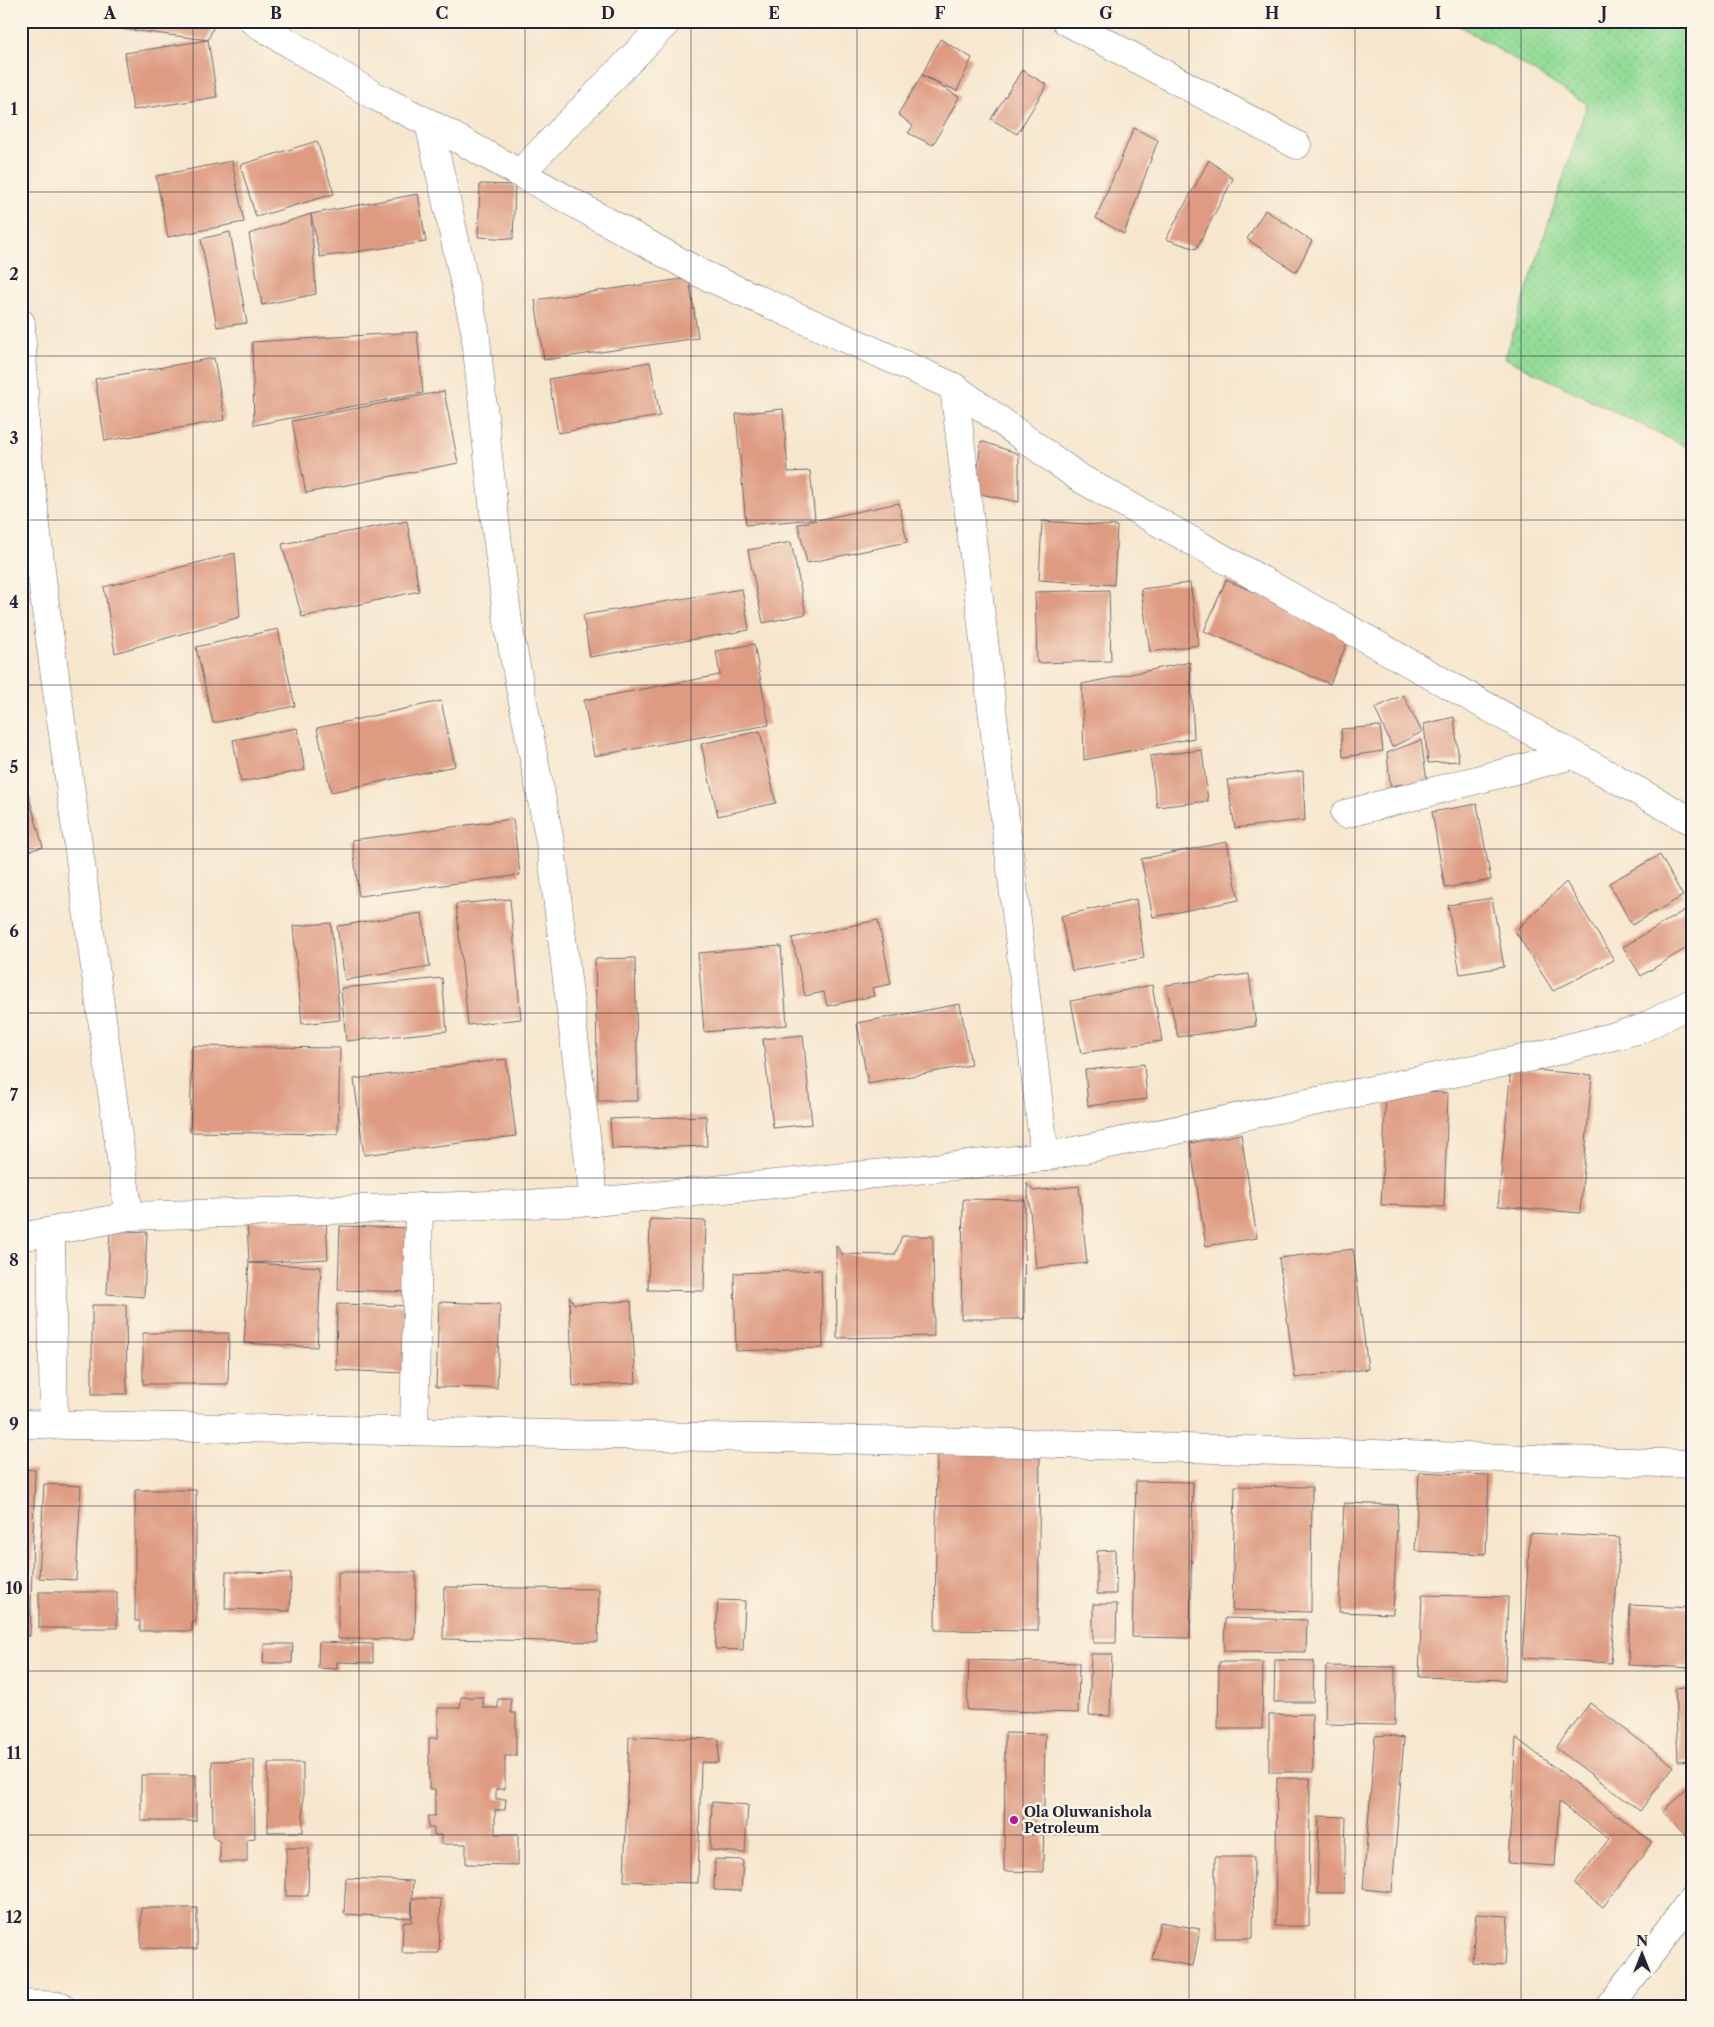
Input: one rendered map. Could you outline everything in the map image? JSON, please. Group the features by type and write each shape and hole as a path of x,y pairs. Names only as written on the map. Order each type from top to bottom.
{"street":[{"path":"253,21 372,95 429,123 702,274 954,387 1078,477 1693,822"},
{"path":"520,173 668,21"},
{"path":"1066,21 1297,145"},
{"path":"429,123 475,330 508,630 551,847 594,1202"},
{"path":"21,323 26,439 44,596 129,1216"},
{"path":"954,387 1045,1157"},
{"path":"1345,814 1573,755"},
{"path":"21,1237 51,1233 129,1216 594,1202 1045,1157 1537,1056 1641,1030 1693,1002"},
{"path":"414,1432 419,1207"},
{"path":"51,1233 54,1425"},
{"path":"21,1424 1018,1443 1693,1464"},
{"path":"1610,2006 1693,1899"},
{"path":"21,2004 61,2006"}],"green space":[{"path":"1452,21 1693,21 1693,450 1505,358 1587,104"}],"building":[{"path":"115,21 216,21 208,40 115,28"},
{"path":"940,39 972,58 957,91 922,75"},
{"path":"208,40 217,97 133,110 125,53"},
{"path":"1022,70 1047,85 1017,134 991,119"},
{"path":"922,75 959,97 933,145 908,133 913,126 898,114"},
{"path":"1134,128 1158,140 1124,234 1096,218"},
{"path":"317,141 334,194 256,217 240,165"},
{"path":"1209,160 1233,179 1196,249 1166,239"},
{"path":"232,161 244,222 168,237 156,176"},
{"path":"480,184 515,185 513,239 478,237"},
{"path":"418,194 426,242 320,257 311,214"},
{"path":"1265,210 1312,241 1296,272 1247,239"},
{"path":"311,214 316,294 262,305 249,234"},
{"path":"230,232 247,323 217,327 201,239"},
{"path":"689,278 698,338 544,360 535,300"},
{"path":"417,332 423,393 254,425 252,342"},
{"path":"214,358 225,420 105,441 95,379"},
{"path":"650,362 660,416 558,433 549,379"},
{"path":"444,391 458,463 306,493 292,421"},
{"path":"783,409 788,472 810,471 815,519 746,525 736,414"},
{"path":"981,441 1019,454 1019,502 975,493"},
{"path":"899,503 907,542 807,563 798,524"},
{"path":"407,521 419,591 302,617 282,544"},
{"path":"1042,521 1117,526 1114,585 1039,580"},
{"path":"791,542 806,614 763,623 748,550"},
{"path":"235,553 240,617 115,653 104,587"},
{"path":"1226,580 1351,633 1330,684 1204,631"},
{"path":"1190,583 1199,645 1150,652 1141,589"},
{"path":"742,589 749,630 590,657 583,615"},
{"path":"1109,590 1111,661 1037,663 1035,592"},
{"path":"278,629 295,706 213,723 196,647"},
{"path":"754,644 769,725 594,756 584,700 720,675 716,651"},
{"path":"1190,662 1194,738 1084,760 1082,684"},
{"path":"1403,695 1422,732 1392,747 1375,708"},
{"path":"441,701 455,766 331,792 317,728"},
{"path":"1454,717 1459,761 1428,763 1424,724"},
{"path":"1380,726 1383,751 1343,757 1341,729"},
{"path":"297,728 305,770 241,782 233,740"},
{"path":"760,731 776,803 718,816 701,744"},
{"path":"1421,740 1427,781 1390,786 1387,753"},
{"path":"1202,750 1208,801 1157,807 1150,756"},
{"path":"1303,771 1305,820 1235,828 1227,780"},
{"path":"26,786 43,847 21,853 21,788"},
{"path":"1477,804 1491,880 1445,888 1432,812"},
{"path":"513,819 520,875 359,896 352,840"},
{"path":"1227,842 1239,900 1153,917 1141,859"},
{"path":"1660,855 1683,896 1632,925 1609,883"},
{"path":"1566,882 1614,960 1553,991 1515,931"},
{"path":"1492,898 1504,967 1460,974 1448,905"},
{"path":"510,899 521,1019 468,1025 456,904"},
{"path":"1136,899 1144,958 1072,971 1061,916"},
{"path":"1693,905 1693,944 1641,976 1623,947"},
{"path":"422,913 430,967 345,980 337,926"},
{"path":"878,920 891,984 872,988 874,996 827,1006 824,992 805,996 792,938"},
{"path":"331,923 340,1020 302,1024 293,926"},
{"path":"781,946 787,1025 704,1032 698,953"},
{"path":"635,958 638,1101 598,1101 595,959"},
{"path":"1249,974 1256,1026 1178,1037 1166,985"},
{"path":"442,978 447,1031 346,1041 341,988"},
{"path":"1152,985 1162,1041 1081,1053 1071,1001"},
{"path":"960,1004 971,1065 868,1084 857,1023"},
{"path":"803,1035 812,1124 773,1128 763,1039"},
{"path":"192,1046 340,1048 338,1134 190,1132"},
{"path":"506,1059 516,1136 364,1155 354,1079"},
{"path":"1144,1064 1147,1099 1088,1106 1085,1070"},
{"path":"1511,1068 1592,1075 1580,1213 1498,1206"},
{"path":"1386,1091 1448,1093 1444,1207 1381,1205"},
{"path":"706,1116 707,1146 612,1149 610,1119"},
{"path":"1241,1134 1257,1238 1206,1246 1190,1143"},
{"path":"1027,1183 1033,1191 1079,1186 1087,1263 1036,1268"},
{"path":"963,1199 1025,1200 1024,1319 961,1319"},
{"path":"326,1218 328,1259 250,1263 321,1267 317,1347 244,1343 249,1263 247,1222"},
{"path":"650,1219 706,1221 704,1291 648,1290"},
{"path":"340,1226 413,1228 411,1292 338,1290"},
{"path":"110,1230 147,1232 144,1297 107,1294"},
{"path":"902,1236 933,1236 934,1336 837,1338 836,1245 842,1254 895,1255"},
{"path":"1353,1249 1368,1369 1295,1378 1279,1258"},
{"path":"821,1270 823,1348 736,1351 734,1273"},
{"path":"569,1296 574,1304 631,1301 636,1383 573,1386"},
{"path":"439,1302 500,1304 497,1388 436,1387"},
{"path":"337,1304 408,1306 405,1373 336,1370"},
{"path":"92,1305 126,1305 127,1394 92,1394"},
{"path":"143,1333 229,1333 228,1384 143,1384"},
{"path":"937,1452 1040,1453 1038,1631 935,1630"},
{"path":"21,1469 35,1470 30,1636 21,1636"},
{"path":"1419,1472 1489,1475 1486,1554 1415,1551"},
{"path":"1136,1481 1193,1482 1190,1638 1132,1637"},
{"path":"44,1484 81,1486 76,1580 39,1578"},
{"path":"1235,1486 1312,1487 1311,1612 1232,1610"},
{"path":"135,1490 196,1490 196,1622 192,1622 192,1631 140,1631 140,1621 135,1621"},
{"path":"1344,1503 1398,1505 1393,1614 1339,1612"},
{"path":"1530,1533 1620,1538 1611,1663 1522,1658"},
{"path":"1115,1550 1116,1594 1097,1594 1097,1551"},
{"path":"226,1572 291,1573 290,1611 225,1609"},
{"path":"338,1572 416,1572 415,1639 338,1639"},
{"path":"444,1587 599,1589 598,1642 443,1639"},
{"path":"39,1592 117,1592 117,1628 39,1628"},
{"path":"1422,1595 1508,1597 1505,1680 1419,1677"},
{"path":"718,1600 745,1601 743,1650 715,1649"},
{"path":"1093,1604 1117,1604 1116,1643 1093,1643"},
{"path":"1630,1605 1693,1608 1693,1668 1628,1665"},
{"path":"1225,1618 1307,1620 1306,1652 1224,1651"},
{"path":"319,1642 373,1644 373,1663 337,1662 337,1669 318,1668"},
{"path":"264,1644 293,1644 292,1663 263,1663"},
{"path":"1091,1654 1112,1654 1110,1716 1089,1715"},
{"path":"969,1660 1079,1663 1078,1713 967,1710"},
{"path":"1275,1660 1314,1661 1313,1702 1274,1702"},
{"path":"1219,1662 1263,1662 1262,1729 1218,1729"},
{"path":"1326,1666 1395,1667 1395,1725 1325,1724"},
{"path":"1693,1687 1693,1760 1678,1761 1675,1689"},
{"path":"461,1697 483,1697 483,1708 498,1708 498,1699 511,1699 511,1713 516,1713 516,1756 505,1756 505,1789 496,1789 496,1799 506,1799 505,1810 495,1810 495,1834 518,1834 518,1865 466,1864 466,1844 441,1844 441,1835 434,1835 434,1828 428,1828 428,1816 435,1816 435,1789 429,1789 429,1738 438,1738 438,1708 460,1708"},
{"path":"1590,1703 1674,1766 1640,1811 1556,1748"},
{"path":"1312,1714 1313,1772 1269,1772 1269,1715"},
{"path":"1005,1733 1045,1734 1043,1872 1004,1871"},
{"path":"1387,1735 1404,1738 1392,1892 1363,1889 1375,1736"},
{"path":"629,1737 719,1739 718,1763 701,1762 698,1883 624,1881"},
{"path":"1516,1738 1652,1842 1603,1907 1574,1884 1609,1839 1559,1802 1555,1866 1508,1863"},
{"path":"254,1760 255,1838 247,1839 247,1862 220,1862 220,1842 213,1837 212,1761"},
{"path":"268,1763 303,1763 303,1832 268,1832"},
{"path":"141,1775 196,1775 196,1821 141,1821"},
{"path":"1277,1778 1310,1778 1309,1926 1275,1926"},
{"path":"1687,1789 1693,1796 1693,1844 1663,1811"},
{"path":"712,1802 748,1805 745,1853 710,1850"},
{"path":"1319,1816 1346,1817 1344,1893 1317,1893"},
{"path":"286,1848 309,1848 308,1896 286,1896"},
{"path":"1215,1857 1254,1857 1253,1938 1215,1938"},
{"path":"715,1859 743,1860 741,1891 714,1890"},
{"path":"346,1878 413,1881 411,1918 344,1914"},
{"path":"413,1898 441,1899 439,1953 402,1953 403,1922 412,1922"},
{"path":"141,1908 197,1908 197,1949 141,1948"},
{"path":"1476,1914 1508,1916 1505,1965 1472,1963"},
{"path":"1160,1922 1200,1929 1193,1966 1152,1959"}],"place":[{"name":"Ola Oluwanishola Petroleum","path":"1014,1820"}]}
